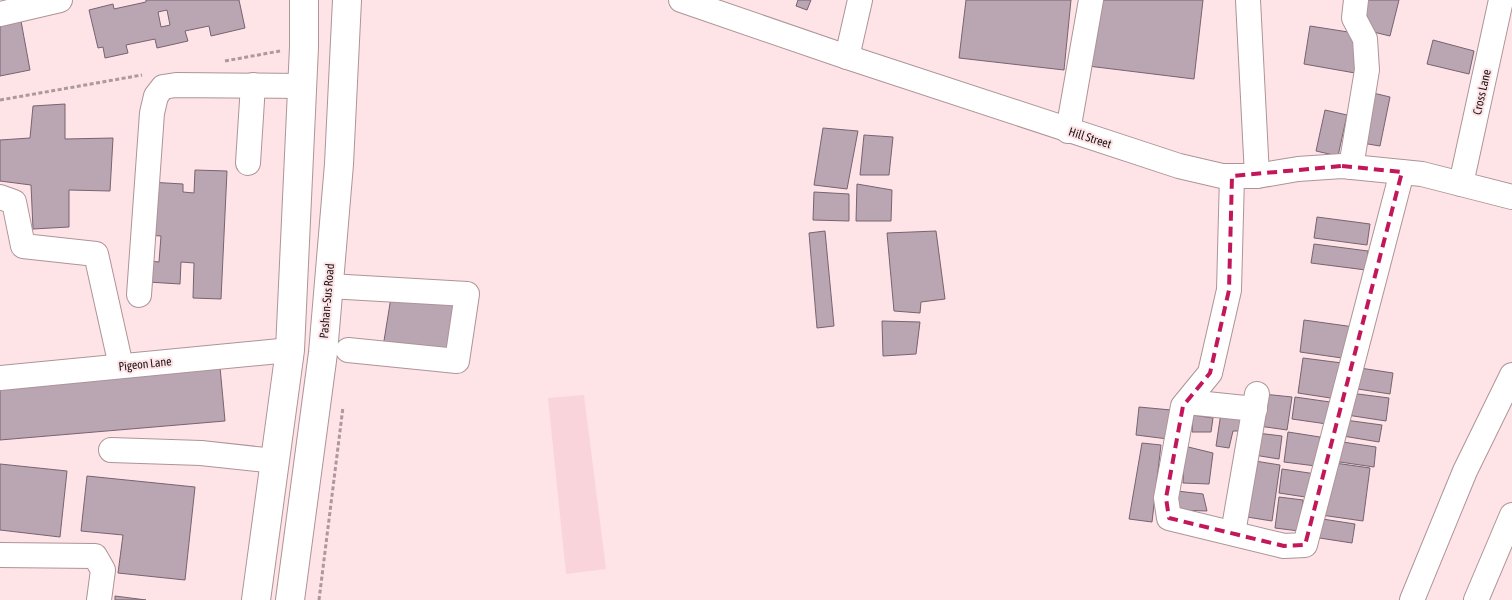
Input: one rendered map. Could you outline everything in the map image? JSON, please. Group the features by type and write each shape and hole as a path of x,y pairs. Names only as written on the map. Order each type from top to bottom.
{"main road":[{"path":"256,600 290,350 304,0"},
{"name":"Pashan-Sus Road","path":"290,600 323,354 339,164 347,0"}],"street":[{"path":"0,14 60,0"},
{"name":"Hill Street","path":"681,0 1068,131 1179,166 1222,176 1257,176 1298,169 1351,167 1422,174 1512,197"},
{"path":"847,57 860,0"},
{"path":"1068,131 1091,0"},
{"path":"1248,0 1257,176"},
{"path":"1351,167 1366,70 1365,39 1354,18 1356,0"},
{"name":"Cross Lane","path":"1461,184 1501,0"},
{"path":"139,295 152,113 156,96 163,87 176,85 302,86"},
{"path":"248,163 252,85"},
{"path":"1232,176 1229,290 1210,373 1183,406 1166,498 1169,518 1284,546 1304,545 1402,172"},
{"path":"0,197 14,202 24,246 96,254 121,366"},
{"path":"329,286 467,294 457,361 348,350"},
{"name":"Pigeon Lane","path":"0,378 290,350"},
{"path":"1412,600 1466,471 1512,375"},
{"path":"1187,402 1256,401 1233,533"},
{"path":"111,450 201,453 275,461"},
{"path":"1476,600 1512,515"},
{"path":"0,555 95,556 103,570 99,600"}],"highlighted area":[{"path":"1342,166 1402,172 1305,545 1284,546 1169,518 1166,498 1183,406 1210,373 1229,290 1232,176"}],"shaded area":[{"path":"584,395 606,569 566,574 548,398"}],"building":[{"path":"146,0 239,0 245,28 211,36 209,26 185,31 188,41 157,48 155,39 126,45 128,53 105,58 103,47 98,48 89,10 113,4 114,9 146,2","holes":["167,10 170,25 161,27 158,12"]},
{"path":"798,0 811,0 807,10 796,6"},
{"path":"966,0 1071,0 1064,70 959,58"},
{"path":"1096,0 1203,0 1194,79 1088,66"},
{"path":"1368,0 1399,0 1390,36 1361,29"},
{"path":"21,21 30,70 0,76 0,24"},
{"path":"1310,26 1361,34 1355,73 1304,64"},
{"path":"1433,40 1474,51 1469,74 1427,64"},
{"path":"1373,93 1390,97 1380,146 1362,143"},
{"path":"65,104 65,139 113,138 110,191 69,190 69,227 33,229 31,185 0,181 0,140 30,138 33,106"},
{"path":"1325,110 1347,115 1338,156 1316,151"},
{"path":"823,128 858,131 847,189 814,185"},
{"path":"864,135 893,137 889,175 860,175"},
{"path":"195,170 227,171 221,299 193,298 194,263 181,262 180,284 148,282 149,261 159,262 161,236 146,235 149,182 183,184 183,192 194,193"},
{"path":"857,184 892,190 891,221 856,221"},
{"path":"814,192 849,194 849,221 813,220"},
{"path":"1317,217 1370,224 1367,245 1314,238"},
{"path":"825,231 834,326 817,328 809,233"},
{"path":"936,231 945,299 921,302 920,313 894,311 887,233"},
{"path":"1314,244 1368,251 1366,270 1311,263"},
{"path":"392,291 456,301 447,358 383,347"},
{"path":"1304,320 1354,327 1349,359 1300,352"},
{"path":"882,321 920,322 916,354 883,356"},
{"path":"1303,358 1342,363 1337,399 1298,393"},
{"path":"220,367 225,421 0,440 0,385"},
{"path":"1360,368 1393,373 1390,394 1358,389"},
{"path":"1350,393 1389,398 1386,421 1347,415"},
{"path":"1263,394 1292,397 1287,430 1259,426"},
{"path":"1295,397 1337,403 1334,425 1292,419"},
{"path":"1139,407 1171,410 1168,439 1136,435"},
{"path":"1221,413 1242,415 1243,431 1233,431 1229,448 1216,446"},
{"path":"1193,415 1213,418 1211,432 1192,432"},
{"path":"1345,420 1382,425 1379,442 1343,436"},
{"path":"1288,432 1320,437 1316,466 1284,462"},
{"path":"1257,433 1282,436 1279,459 1254,455"},
{"path":"1336,441 1376,447 1374,467 1333,461"},
{"path":"1142,443 1161,445 1152,522 1129,519"},
{"path":"1184,446 1213,453 1209,484 1183,483"},
{"path":"1255,461 1280,465 1272,521 1247,517"},
{"path":"1328,462 1370,468 1363,521 1321,515"},
{"path":"0,464 67,471 60,537 0,530"},
{"path":"1282,469 1316,474 1312,498 1279,493"},
{"path":"87,476 195,487 185,580 118,573 123,535 81,531"},
{"path":"1177,491 1203,494 1207,511 1177,510"},
{"path":"1279,497 1303,500 1299,531 1275,528"},
{"path":"1316,518 1355,524 1352,543 1313,537"},
{"path":"115,596 146,600 115,600"}]}
